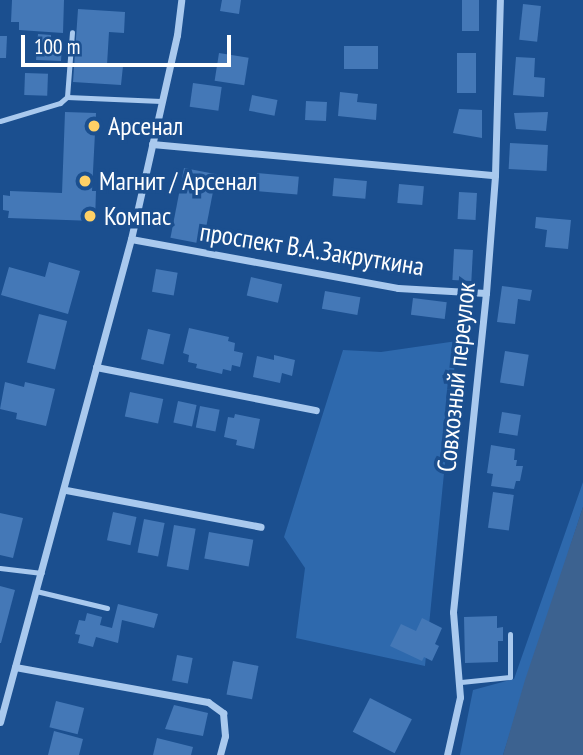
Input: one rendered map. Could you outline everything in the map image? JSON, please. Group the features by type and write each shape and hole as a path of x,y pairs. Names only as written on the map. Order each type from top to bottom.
{"street":[{"path":"0,722 66,490 131,239 181,0"},
{"name":"Совхозный переулок","path":"447,755 461,682 453,612 486,293 495,175 500,0"},
{"path":"152,144 495,175"},
{"name":"проспект В.А.Закруткина","path":"131,239 398,288 486,293"},
{"path":"96,367 316,410"},
{"path":"66,490 261,527"},
{"path":"15,667 208,702 223,713 225,736 220,755"}],"lane":[{"path":"67,97 72,32"},
{"path":"0,121 60,103 67,97 162,101"},
{"path":"0,568 41,573"},
{"path":"36,591 107,608"},
{"path":"461,682 510,677 510,634"}],"shaded area":[{"path":"457,341 425,666 296,638 305,568 284,537 343,350 381,352"},
{"path":"583,482 583,507 503,755 460,755 473,690 514,679"},
{"path":"583,507 583,755 503,755 525,680"}],"building":[{"path":"12,0 64,0 63,33 19,30 19,22 11,22"},
{"path":"222,0 241,0 239,14 220,11"},
{"path":"462,0 479,0 479,31 462,31"},
{"path":"523,4 541,6 537,42 519,40"},
{"path":"78,9 125,12 124,33 109,32 107,65 123,66 121,85 73,82"},
{"path":"38,34 51,35 51,44 62,45 61,61 36,60"},
{"path":"0,36 7,36 6,58 0,58"},
{"path":"344,46 378,46 378,69 344,69"},
{"path":"219,53 249,58 244,85 215,81"},
{"path":"457,53 476,53 476,93 457,93"},
{"path":"516,57 535,58 534,77 545,78 544,97 513,95"},
{"path":"25,73 48,74 47,96 24,95"},
{"path":"193,83 222,87 218,111 190,107"},
{"path":"340,92 358,94 357,102 377,104 376,120 338,116"},
{"path":"252,95 278,100 274,116 249,111"},
{"path":"306,101 327,102 326,121 305,120"},
{"path":"459,109 482,110 482,138 453,133"},
{"path":"65,112 96,113 92,191 96,191 95,221 8,218 9,211 3,210 3,195 10,196 10,191 62,193"},
{"path":"548,112 546,131 516,129 514,113"},
{"path":"510,143 548,145 547,171 509,169"},
{"path":"184,168 216,174 203,244 170,238"},
{"path":"257,173 299,177 297,195 255,191"},
{"path":"334,178 367,181 365,199 332,196"},
{"path":"399,184 424,186 422,205 397,203"},
{"path":"459,192 477,193 476,220 458,219"},
{"path":"536,217 571,220 568,249 545,247 547,230 535,228"},
{"path":"454,249 473,250 471,281 452,280"},
{"path":"49,262 80,271 68,314 1,295 9,267 45,277"},
{"path":"156,269 178,273 174,295 152,292"},
{"path":"251,277 282,284 278,303 247,296"},
{"path":"502,286 532,290 530,301 518,299 515,324 497,322"},
{"path":"325,291 360,297 357,315 322,309"},
{"path":"413,298 447,302 445,319 411,315"},
{"path":"39,314 67,321 55,370 27,363"},
{"path":"189,328 229,337 228,341 235,343 234,351 243,353 240,367 232,365 231,371 223,369 222,374 196,368 197,364 188,362 189,355 183,353"},
{"path":"148,329 170,334 163,364 141,359"},
{"path":"505,351 529,355 524,386 500,383"},
{"path":"274,355 295,360 292,376 282,373 280,383 253,377 257,356 274,360"},
{"path":"5,382 24,387 25,382 55,389 46,426 16,419 17,413 0,409"},
{"path":"130,392 163,399 158,424 125,416"},
{"path":"178,401 197,405 192,426 173,423"},
{"path":"200,406 220,410 215,431 196,428"},
{"path":"502,412 521,415 517,436 499,433"},
{"path":"235,414 260,419 254,449 236,445 237,440 224,437 228,417 234,418"},
{"path":"491,445 515,449 516,466 523,466 520,481 516,481 514,489 491,486 493,474 487,473"},
{"path":"493,492 514,495 509,531 488,528"},
{"path":"113,512 136,517 130,545 107,540"},
{"path":"0,513 23,518 13,558 0,555"},
{"path":"144,519 165,523 158,556 138,552"},
{"path":"174,525 196,529 188,570 167,566"},
{"path":"209,532 253,540 249,566 204,559"},
{"path":"0,586 15,590 1,643 0,643"},
{"path":"118,604 158,614 154,628 122,620 118,643 96,637 93,647 78,643 80,635 75,634 79,620 85,621 87,613 102,617 100,625 112,628"},
{"path":"497,616 497,628 503,627 503,641 498,641 498,662 465,663 464,617"},
{"path":"422,618 442,628 435,644 439,646 432,661 424,657 422,661 390,646 401,624 416,631"},
{"path":"177,655 193,658 188,684 172,681"},
{"path":"233,661 259,666 252,699 227,694"},
{"path":"370,698 412,719 395,753 353,732"},
{"path":"56,701 84,708 78,734 49,727"},
{"path":"174,705 208,713 203,736 165,729"},
{"path":"54,731 83,739 79,755 48,755"},
{"path":"157,738 193,747 191,755 153,755"}],"place":[{"name":"Арсенал","path":"94,126"},
{"name":"Магнит / Арсенал","path":"85,181"},
{"name":"Компас","path":"90,216"}]}
